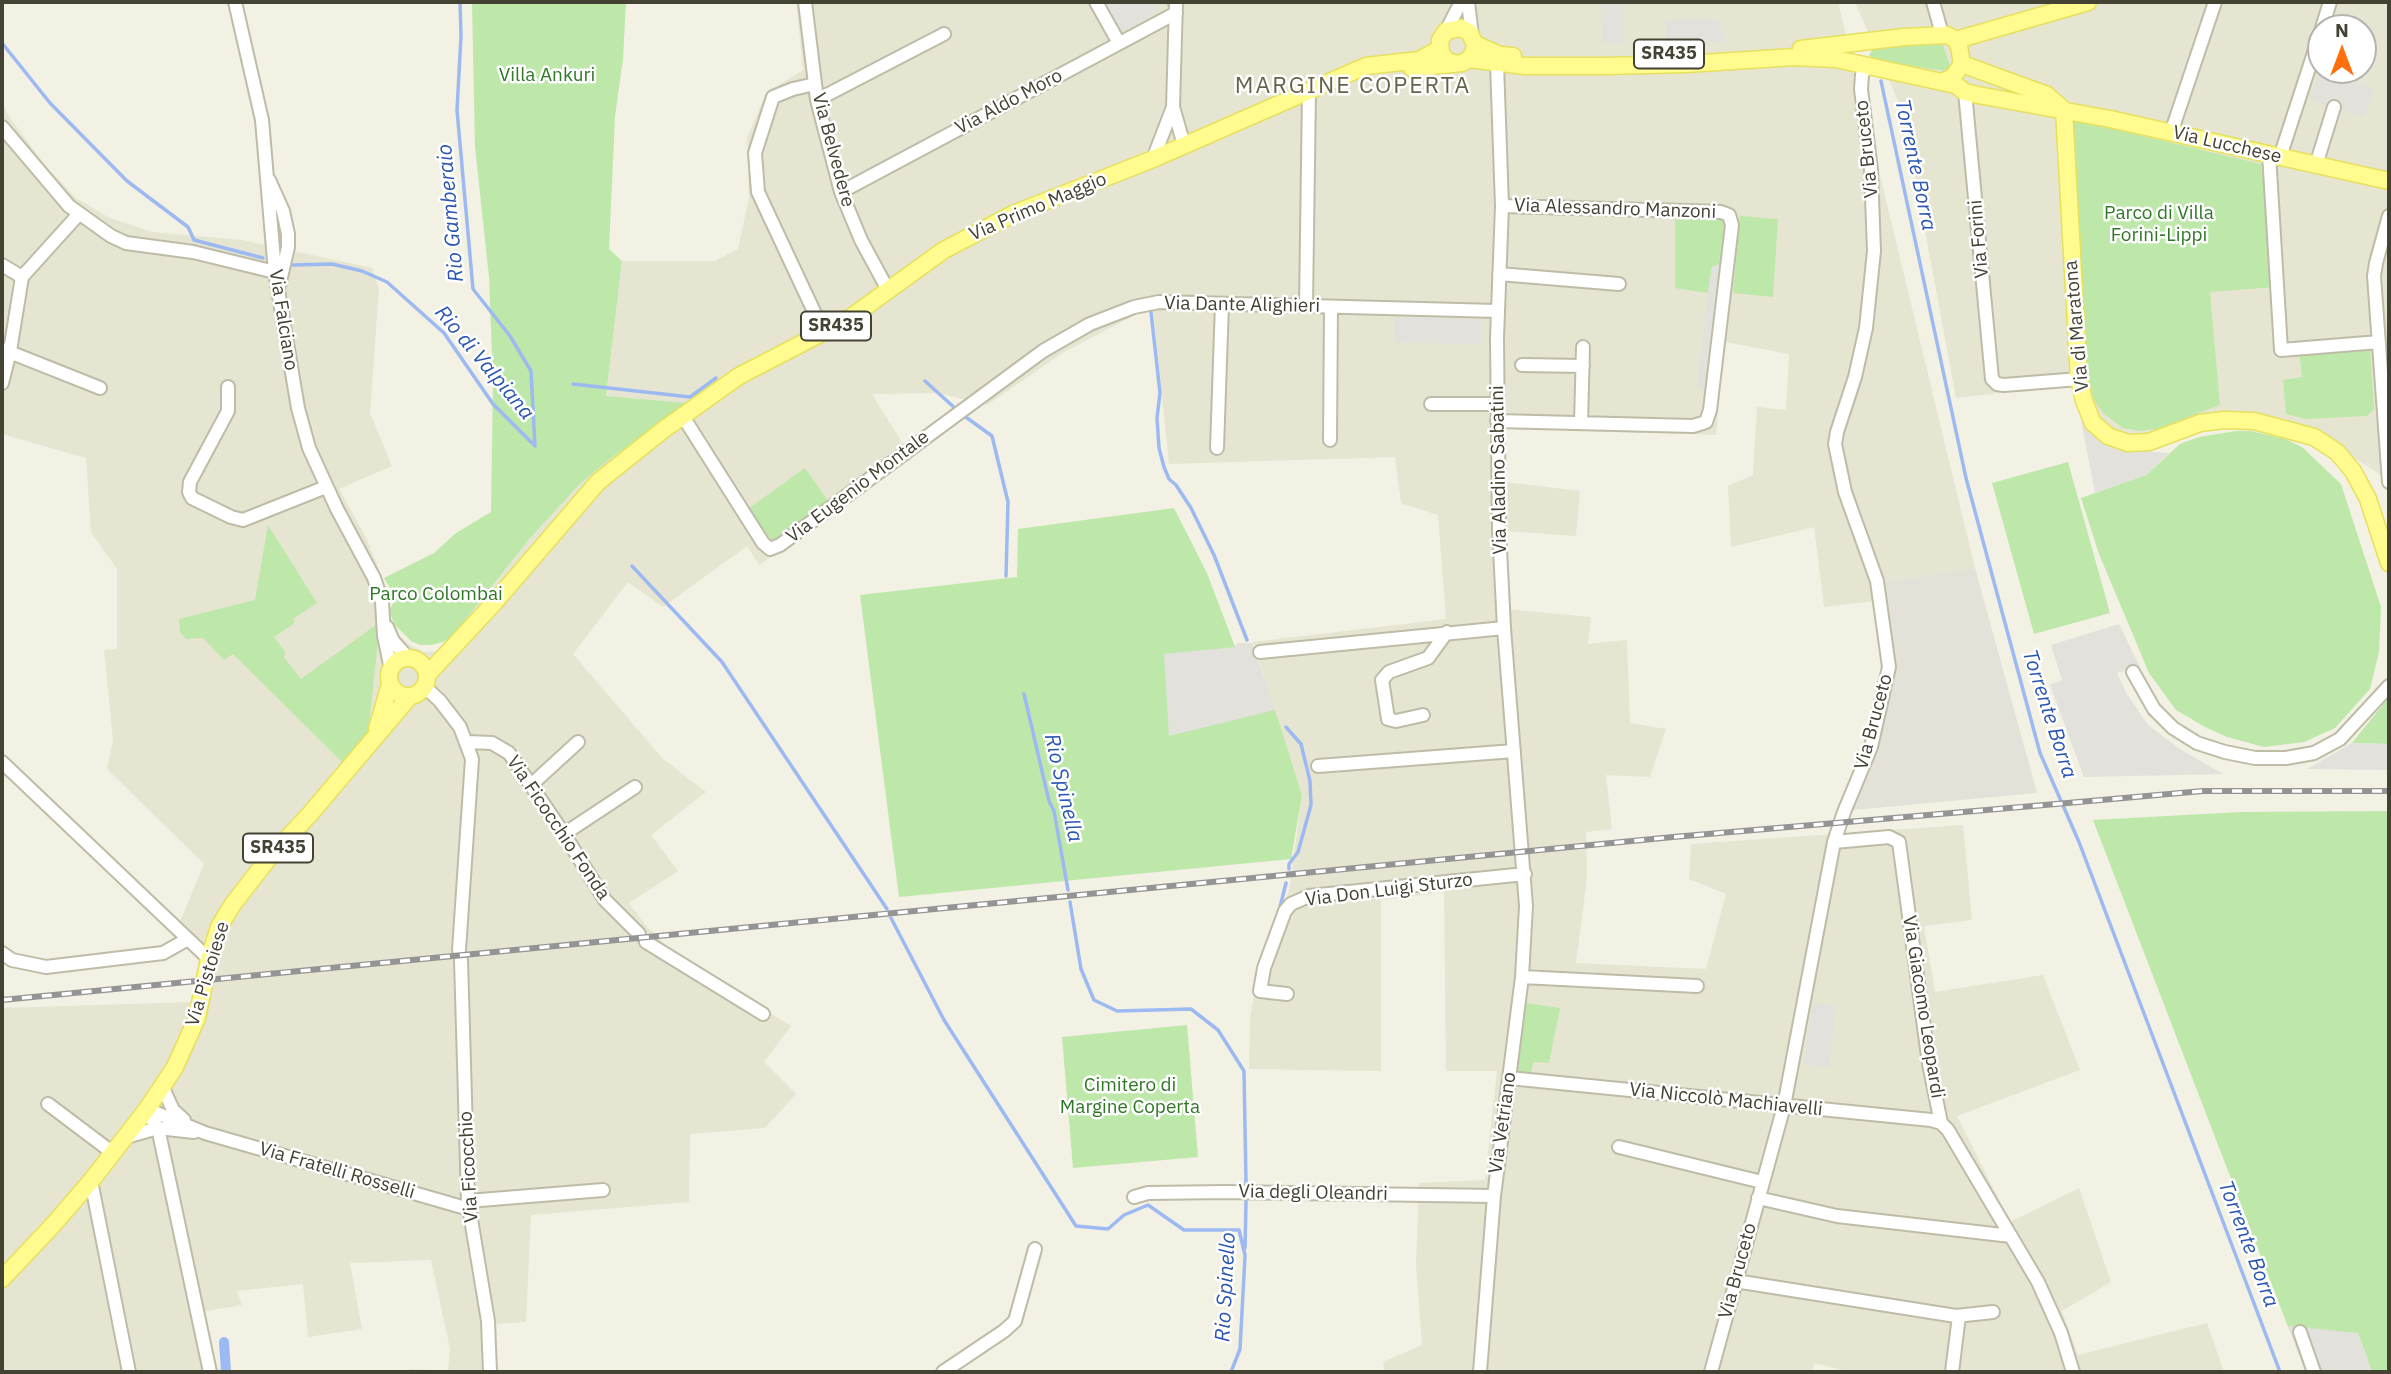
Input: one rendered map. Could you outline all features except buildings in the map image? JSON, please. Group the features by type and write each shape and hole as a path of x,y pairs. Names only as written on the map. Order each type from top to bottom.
{"main road":[{"path":"1949,37 1962,52 1962,64 1953,77 1942,82 1863,65 1861,47 1864,41 1949,37 2088,2"},
{"name":"SR435","path":"1446,31 1461,28 1474,40 1500,55 1586,57 1772,52 1864,41"},
{"path":"1446,31 1440,40 1439,49 1446,60 1461,61 1474,54 1474,40"},
{"path":"1354,73 1371,65 1419,60 1439,49"},
{"name":"SR435","path":"1354,73 1368,74 1461,61 1606,66 1822,57 1863,65"},
{"path":"1962,64 2047,95 2064,110"},
{"name":"Via Primo Maggio","path":"548,538 598,482 682,415 739,376 860,312 944,250 1013,214 1153,159 1354,73"},
{"name":"Via Lucchese","path":"1942,82 1955,85 1965,92 2064,110 2389,181"},
{"name":"Via di Maratona","path":"2064,110 2079,379 2093,423 2108,436 2128,443 2149,442 2200,424 2224,420 2254,421 2314,438 2337,452 2353,471 2368,499 2388,555"},
{"name":"Via Pistoiese","path":"2,1279 91,1181 175,1067 197,1018 209,959 219,927 233,904 268,859 410,696 421,692 426,681 450,651 548,538"},
{"path":"410,696 396,693 390,676 398,661 433,658 450,651"},
{"path":"412,659 424,666 426,681"},
{"name":"Via Pistoiese","path":"372,742 390,676"}],"street":[{"name":"Via Falciano","path":"235,2 261,120 275,272 300,419 309,449 326,487 374,578 382,602 390,676"},
{"name":"Via Belvedere","path":"805,2 817,100 841,192 861,240 888,290"},
{"path":"1096,2 1119,43"},
{"path":"1446,31 1461,2"},
{"path":"1468,2 1474,40"},
{"path":"1933,2 1949,37"},
{"path":"2171,133 2215,2"},
{"path":"1176,7 1173,107 1184,145"},
{"name":"Via Aldo Moro","path":"841,192 1119,43 1176,7"},
{"path":"817,100 944,34"},
{"name":"Via Aladino Sabatini","path":"1497,64 1502,206 1497,310 1497,421 1504,628 1525,874"},
{"name":"Via Bruceto","path":"1710,1372 1784,1106 1834,842 1871,747 1889,667 1875,571 1845,492 1835,444 1866,328 1874,251 1871,170 1861,89 1863,65"},
{"path":"2307,67 2274,156 2281,350 2379,342"},
{"path":"815,84 773,97 755,153 758,192 824,333"},
{"path":"1307,306 1309,91"},
{"name":"Via Forini","path":"1965,92 1989,370 1992,379 1997,384 2079,379"},
{"path":"1153,159 1173,107"},
{"path":"2316,165 2334,107"},
{"path":"2,127 78,215 126,243 193,252 275,272"},
{"path":"267,173 283,211 288,234 288,247 278,292"},
{"name":"Via Alessandro Manzoni","path":"1497,421 1693,426 1702,424 1708,418 1731,218 1721,212 1502,206"},
{"path":"2,383 6,350 22,277 78,215"},
{"path":"2389,216 2374,270 2389,482"},
{"path":"2,265 22,277"},
{"path":"1499,274 1619,284"},
{"name":"Via Dante Alighieri","path":"972,401 1077,330 1150,303 1497,310"},
{"path":"1217,448 1222,303"},
{"path":"1329,440 1331,307"},
{"path":"1581,423 1583,347"},
{"path":"6,350 100,388"},
{"path":"1522,365 1583,366"},
{"path":"228,387 228,411 190,482 189,492 192,498 243,520 326,487"},
{"name":"Via Eugenio Montale","path":"682,415 763,543 770,549 780,545 972,401"},
{"path":"1431,404 1497,404"},
{"name":"Via Falciano","path":"384,622 393,641 412,659"},
{"path":"1260,652 1504,628"},
{"path":"1423,715 1396,721 1388,719 1383,677 1389,672 1428,658 1447,632"},
{"path":"2133,672 2154,709 2173,728 2197,743 2255,758 2286,758 2314,753 2340,739 2389,686"},
{"name":"Via Ficocchio","path":"426,681 453,717 467,743 471,765 460,955 469,1205 488,1321 490,1372"},
{"path":"531,785 578,742"},
{"name":"Via Ficocchio Fonda","path":"467,743 492,743 504,749 564,834 608,904 643,938 763,1014"},
{"path":"1318,766 1514,751"},
{"path":"2,762 209,959"},
{"path":"564,834 635,788"},
{"name":"Via Giacomo Leopardi","path":"1834,842 1889,837 1899,842 1929,1064 1941,1123 1948,1130 2038,1282 2061,1333 2073,1372"},
{"name":"Via Vetriano","path":"1480,1372 1494,1196 1522,977 1525,874"},
{"name":"Via Don Luigi Sturzo","path":"1287,994 1261,991 1264,968 1285,911 1291,904 1309,896 1525,874"},
{"path":"2,953 12,960 46,967 163,953 188,939"},
{"path":"1522,977 1697,986"},
{"name":"Via Niccolò Machiavelli","path":"1509,1078 1931,1119 1941,1123"},
{"name":"Via Fratelli Rosselli","path":"162,1086 173,1110 205,1133"},
{"path":"48,1104 113,1153"},
{"path":"147,1108 158,1128 209,1372"},
{"name":"Via Fratelli Rosselli","path":"147,1108 205,1133 469,1205"},
{"name":"Via Fratelli Rosselli","path":"125,1137 158,1128 205,1133"},
{"path":"1619,1147 1762,1182"},
{"path":"91,1181 129,1372"},
{"path":"469,1205 603,1190"},
{"name":"Via degli Oleandri","path":"1134,1197 1148,1193 1225,1192 1494,1196"},
{"path":"1758,1198 1837,1216 2011,1236"},
{"path":"943,1372 1015,1321 1035,1249"},
{"path":"1735,1281 1959,1316 1993,1312"},
{"path":"1952,1372 1959,1316"},
{"path":"2300,1332 2314,1372"}],"shaded area":[{"path":"796,2 1838,2 1975,568 1883,582 1883,600 1824,607 1814,527 1731,547 1728,486 1753,475 1757,407 1786,410 1789,354 1725,342 1716,435 1503,428 1505,482 1580,491 1576,536 1506,531 1506,609 1591,617 1588,644 1627,640 1630,723 1666,729 1650,777 1606,775 1612,829 1586,832 1587,878 1576,963 1706,969 1726,894 1689,879 1691,844 1963,825 1972,920 1924,926 1935,992 2043,975 2080,1070 1957,1116 2010,1222 2079,1188 2111,1282 2062,1311 2078,1355 2207,1323 2224,1372 1851,1372 1814,1363 1812,1372 1385,1372 1383,1362 1422,1345 1416,1264 1419,1183 1485,1180 1497,1071 1446,1071 1444,892 1381,900 1381,1071 1249,1069 1250,1018 1258,972 1289,891 1302,795 1253,642 1446,619 1438,515 1401,503 1395,457 1169,464 1153,309 1139,313 1064,352 987,405 938,393 872,394 912,459 759,565 747,546 663,607 628,582 573,654 663,759 706,792 651,835 678,871 629,903 646,926 675,955 791,1026 764,1062 796,1094 765,1128 690,1134 689,1202 531,1215 526,1322 494,1324 496,1372 410,1372 410,1369 448,1371 450,1349 431,1260 350,1263 362,1329 308,1337 303,1284 237,1291 242,1305 205,1311 218,1372 2,1372 2,1008 192,1002 200,959 174,936 204,864 107,769 113,740 104,650 117,649 117,569 91,532 86,458 2,434 2,103 45,165 76,198 108,217 152,232 242,240 372,268 379,289 370,413 392,466 339,489 367,539 390,598 388,611 398,634 410,645 424,652 440,651 531,537 581,483 685,404 606,396 622,261 715,261 738,249 749,197 747,138 766,93 803,70"},
{"path":"1102,2 1157,2 1158,11 1120,33"},
{"path":"1600,2 1623,2 1624,43 1603,43"},
{"path":"1855,2 2389,2 2389,480 2342,450 2291,423 2257,413 2222,411 2160,432 2136,436 2121,433 2104,422 2072,385 1956,398 1903,112"},
{"path":"1717,19 1726,42 1667,44 1665,20"},
{"path":"2315,84 2360,84 2373,88 2364,117 2310,100"},
{"path":"1722,263 1707,393 1697,387 1712,267"},
{"path":"1395,317 1481,319 1481,345 1394,342"},
{"path":"2081,421 2092,431 2133,450 2169,453 2146,475 2095,493"},
{"path":"1975,568 2037,793 1853,810 1874,756 1886,696 1882,582"},
{"path":"2119,624 2140,667 2117,673 2127,694 2148,725 2180,749 2223,774 2084,777 2050,685 2062,680 2051,645"},
{"path":"1238,643 1252,643 1275,710 1169,736 1164,654 1235,647"},
{"path":"2352,743 2389,744 2389,770 2307,769"},
{"path":"1813,1003 1836,1005 1829,1067 1803,1064"},
{"path":"2288,1326 2358,1333 2372,1372 2305,1372"}],"green space":[{"name":"Villa Ankuri","path":"472,2 626,2 623,59 615,116 609,249 622,261 606,396 686,403 581,483 531,537 449,640 420,645 411,641 395,625 389,611 396,598 384,578 434,553 456,533 491,512 493,381 489,277 475,147"},
{"path":"1941,39 1951,69 1946,71 1875,61 1869,55 1873,49"},
{"name":"Parco di Villa Forini-Lippi","path":"2070,119 2261,164 2275,287 2210,292 2220,405 2157,429 2140,431 2123,428 2104,414 2095,402 2086,374"},
{"path":"1675,216 1721,218 1725,224 1722,263 1712,267 1708,293 1675,288"},
{"path":"1740,216 1778,219 1773,297 1733,293"},
{"path":"2370,345 2374,409 2367,416 2305,419 2286,414 2283,380 2302,377 2299,351"},
{"path":"2251,431 2285,439 2302,447 2341,484 2381,607 2379,652 2370,689 2335,728 2304,742 2264,747 2227,737 2176,710 2149,673 2099,554 2081,498 2146,475 2180,444 2199,437"},
{"path":"2068,462 2110,613 2034,634 1992,483"},
{"path":"805,468 828,501 772,541 748,509"},
{"path":"1174,508 1207,573 1235,647 1238,643 1252,643 1280,725 1302,795 1291,859 899,897 860,595 1017,577 1018,529"},
{"path":"268,525 317,603 293,619 295,623 274,637 286,653 283,656 301,679 380,622 368,734 343,763 233,654 224,660 203,638 186,639 180,632 179,619 255,600"},
{"path":"2389,697 2389,744 2352,743"},
{"path":"2389,811 2389,1372 2372,1372 2358,1333 2290,1332 2093,820 2240,812"},
{"path":"1520,1002 1560,1008 1549,1063 1533,1062 1531,1075 1516,1073 1514,1066"},
{"name":"Cimitero di Margine Coperta","path":"1187,1025 1198,1157 1073,1168 1062,1037"}],"waterway":[{"name":"Rio Gamberaio","path":"460,2 457,110 473,289 510,336 531,371 535,446"},
{"path":"2,43 50,103 127,181 188,227 194,240 263,258"},
{"name":"Torrente Borra","path":"1881,81 1966,478 2040,753 2079,842 2280,1372"},
{"name":"Rio di Valpiana","path":"293,265 332,264 362,271 387,282 444,333 493,404 533,444"},
{"path":"1151,312 1160,393 1157,418 1159,448 1164,467 1169,479 1191,508 1214,555 1247,640"},
{"path":"573,384 690,397 716,378"},
{"name":"Rio Spinella","path":"925,381 957,410"},
{"name":"Rio Spinella","path":"963,415 992,436 1008,502 1006,576"},
{"path":"632,566 722,662 887,909"},
{"name":"Rio Spinella","path":"1024,694 1049,801 1054,811 1068,890"},
{"path":"1286,727 1301,744 1310,781 1311,805 1298,852 1289,864 1289,869"},
{"path":"1279,911 1286,883"},
{"name":"Rio Spinella","path":"1070,902 1081,969 1094,1000 1117,1011 1191,1009 1218,1030 1244,1071 1246,1184"},
{"path":"891,918 944,1020 1076,1226 1108,1229 1124,1215 1148,1205 1184,1230 1239,1230 1245,1255"},
{"name":"Rio Spinello","path":"1245,1248 1246,1201"},
{"name":"Rio Spinello","path":"1231,1372 1240,1349 1245,1256"},
{"path":"224,1342 226,1372"}],"railway":[{"path":"2,1000 1673,837 2203,791 2389,791"}],"district":[{"name":"MARGINE COPERTA","path":"1353,86"}],"park label":[{"name":"Parco Colombai","path":"436,595"}]}
